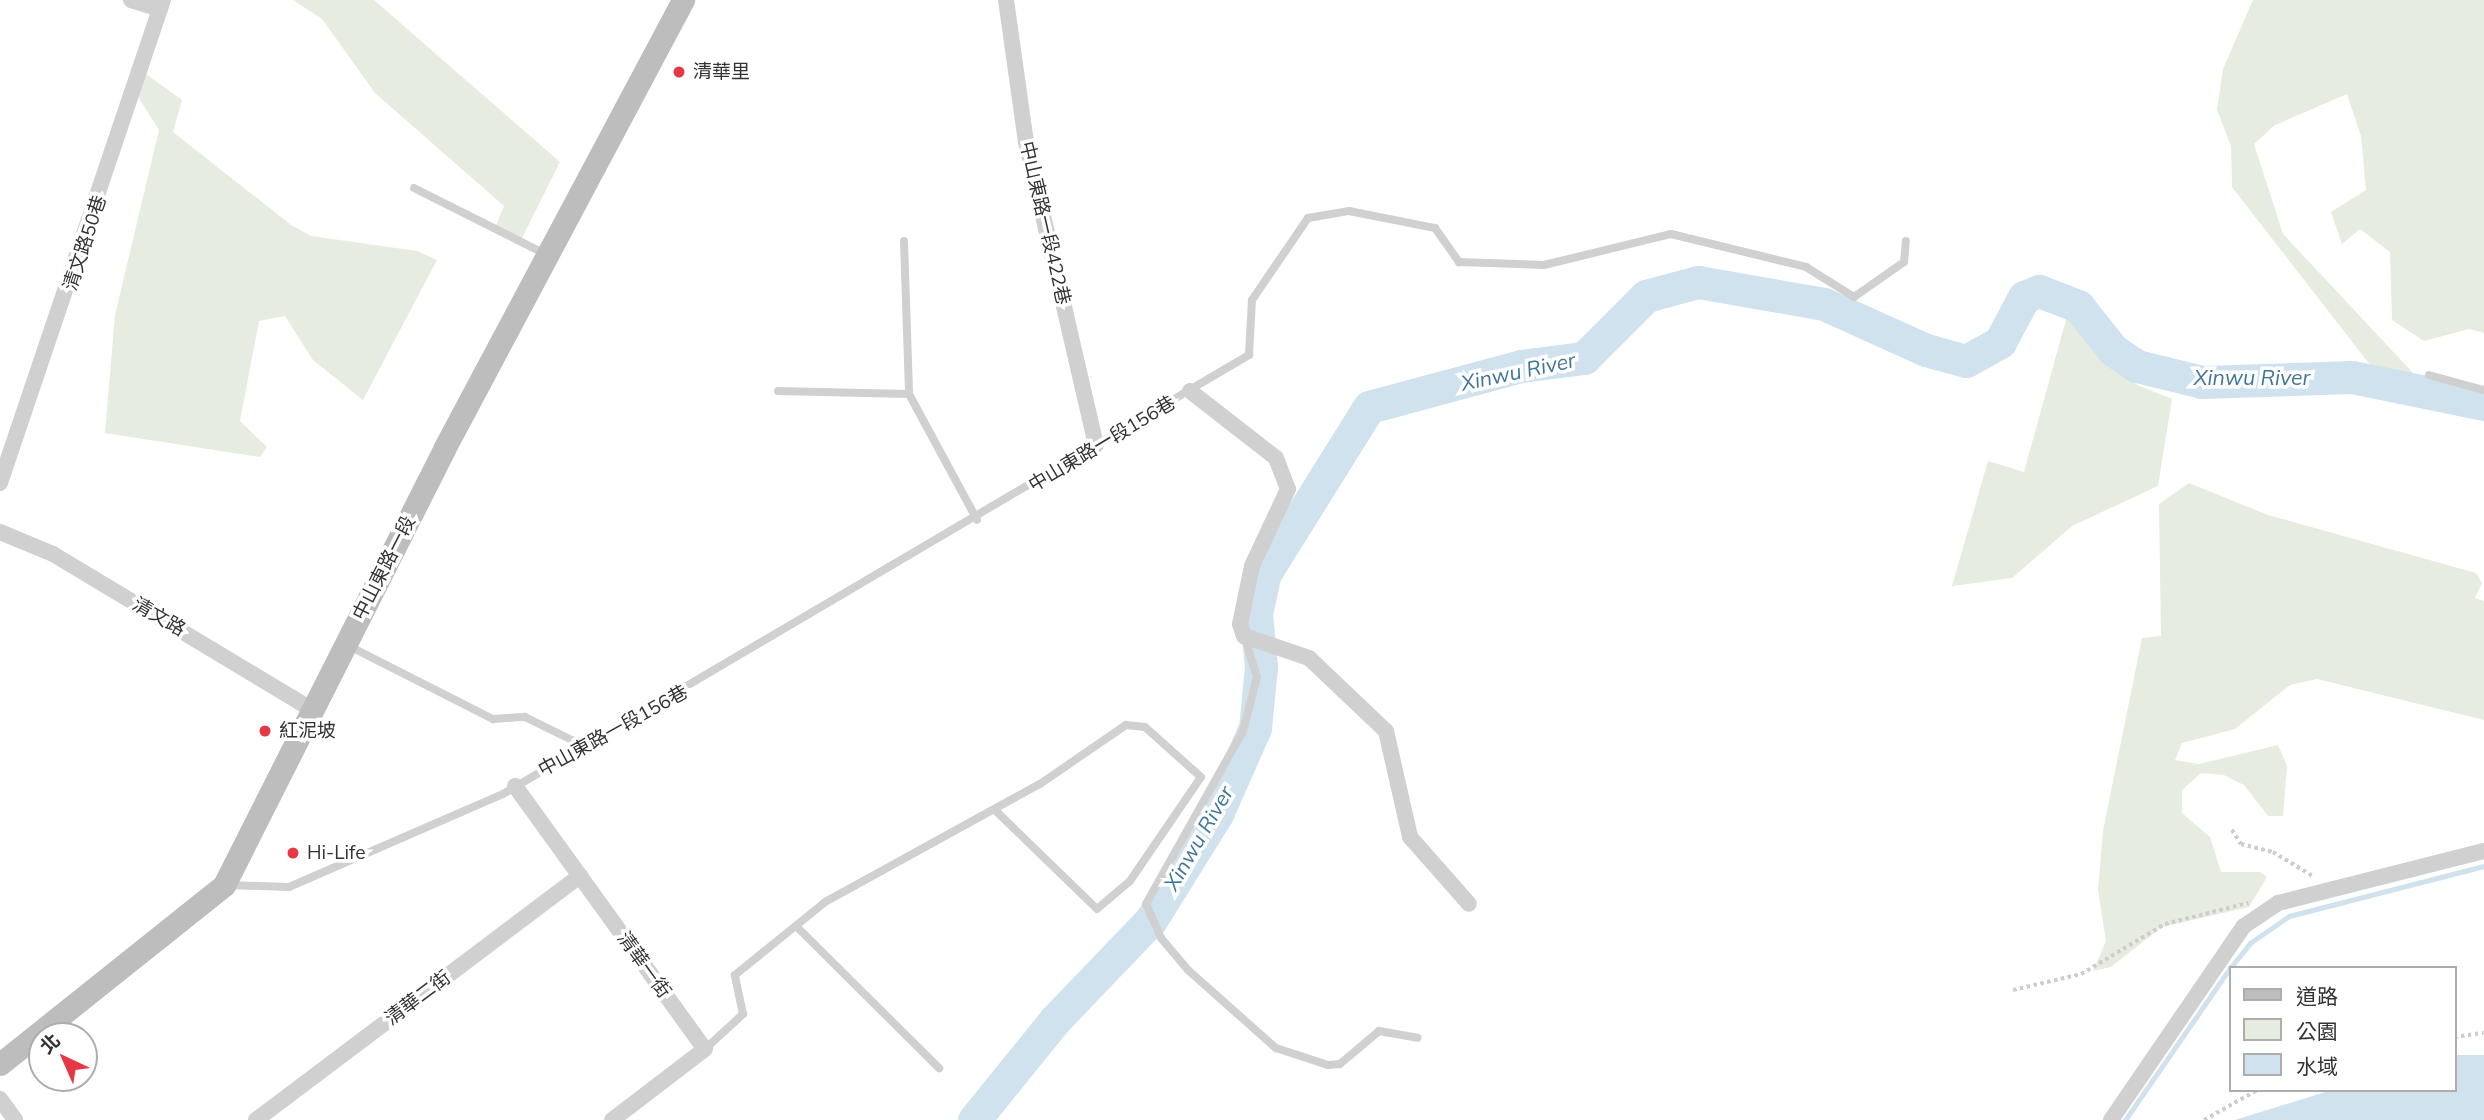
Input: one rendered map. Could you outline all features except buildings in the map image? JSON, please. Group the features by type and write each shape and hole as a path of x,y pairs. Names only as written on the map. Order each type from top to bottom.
{"main road":[{"name":"中山東路一段","path":"0,1064 224,885 346,645 683,0"}],"street":[{"path":"131,0 161,4"},
{"name":"中山東路一段422巷","path":"1006,0 1026,142 1096,445"},
{"name":"清文路50巷","path":"0,483 161,4"},
{"path":"1190,391 1276,458 1288,489 1252,566 1240,624 1251,638 1308,658 1386,731 1410,837 1469,904"},
{"name":"清文路","path":"0,532 53,554 313,710"},
{"name":"清華一街","path":"515,786 705,1049"},
{"path":"2111,1120 2244,926 2278,903 2346,882 2484,850"},
{"name":"清華二街","path":"256,1120 580,876"},
{"path":"612,1120 705,1049"},
{"path":"0,1099 15,1120"}],"lane":[{"path":"415,188 550,257"},
{"name":"中山東路一段156巷","path":"224,885 289,887 515,786 977,520 1096,445 1249,355 1252,300 1308,218 1349,211 1436,228 1459,262 1544,264 1671,234 1807,267 1854,297 1904,262 1906,241"},
{"path":"904,241 909,394 977,520"},
{"path":"2429,375 2484,390"},
{"path":"778,391 909,394"},
{"path":"1251,638 1257,677 1243,731 1146,904 1161,938 1276,1048 1328,1065 1339,1064 1379,1031 1417,1038"},
{"path":"346,645 493,719 525,717 586,747"},
{"path":"705,1049 743,1014 735,975 825,902 995,810 1135,723 1201,777 1130,881 1097,909 995,810"},
{"path":"796,926 939,1068"}],"path":[{"path":"2232,830 2241,844 2273,852 2300,873 2346,882"},
{"path":"2014,990 2081,974 2165,923 2242,904 2278,903"},
{"path":"2456,1037 2484,1033"},
{"path":"2204,1120 2253,1092"}],"green space":[{"path":"293,0 374,0 560,162 519,244 494,230 504,206 375,93 322,19"},
{"path":"2253,0 2484,0 2484,333 2469,329 2424,341 2392,320 2390,252 2360,229 2342,244 2331,212 2366,190 2361,136 2347,94 2275,125 2254,144 2283,234 2414,374 2374,370 2232,187 2231,146 2217,110 2223,69"},
{"path":"146,74 182,100 173,132 291,225 311,236 417,251 437,260 363,400 313,360 285,316 259,321 240,421 267,447 260,457 105,433 115,315 159,130 135,92"},
{"path":"2067,316 2104,360 2137,385 2172,399 2158,486 2072,526 2012,578 1952,586 1988,461 2024,472"},
{"path":"2189,483 2268,515 2476,573 2482,583 2475,598 2484,601 2484,720 2317,679 2290,685 2235,729 2182,743 2175,760 2199,764 2278,745 2287,766 2283,816 2268,816 2244,785 2224,775 2201,773 2182,790 2182,813 2210,837 2221,872 2260,872 2267,877 2249,907 2162,927 2111,967 2093,971 2106,941 2098,890 2103,831 2142,638 2161,636 2159,504"}],"water":[{"path":"2456,1055 2484,1055 2484,1120 2235,1120 2326,1092 2456,1092"}],"waterway":[{"name":"Xinwu River","path":"974,1120 1055,1020 1151,920 1217,814 1255,728 1261,667 1256,614 1264,575 1369,407 1521,366 1584,358 1646,296 1698,282 1824,304 1926,350 1966,361 2000,342 2024,297 2039,291 2078,306 2113,350 2137,366 2202,382 2352,377 2484,404"},
{"path":"2232,966 2250,943 2289,916 2484,866"},
{"path":"2125,1120 2228,971"}],"place":[{"name":"清華里","path":"679,72"},
{"name":"紅泥坡","path":"265,731"},
{"name":"Hi-Life","path":"293,853"}]}
